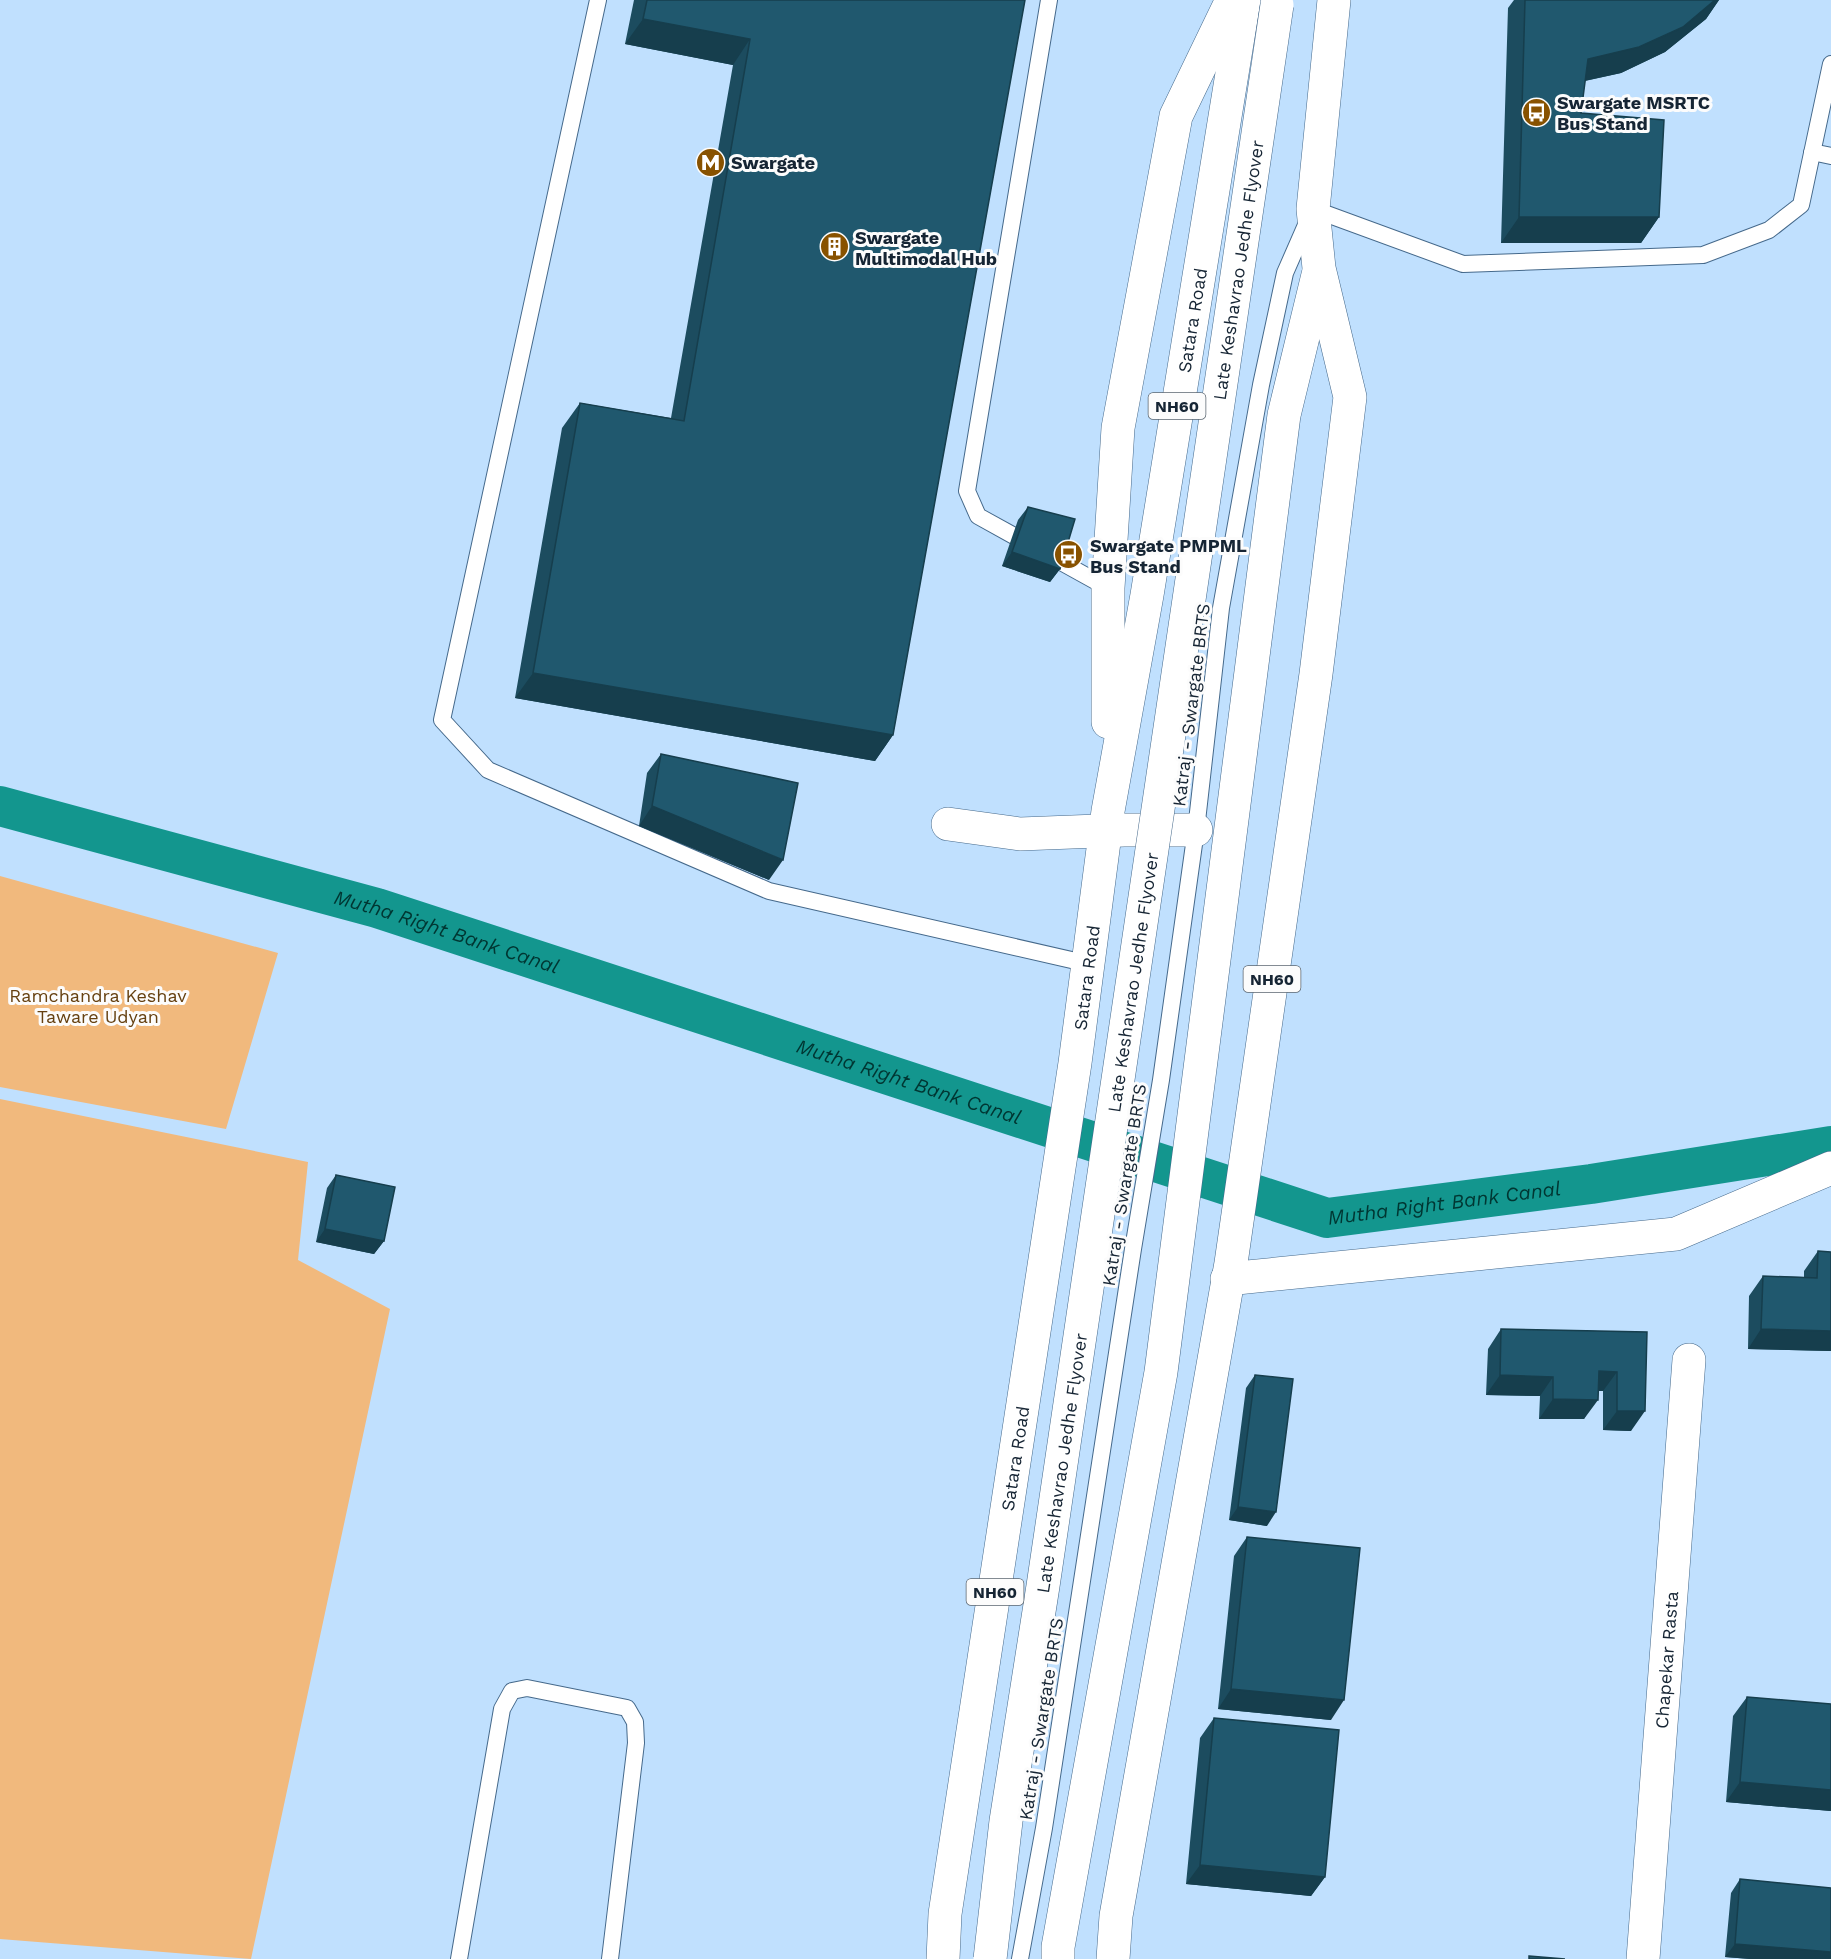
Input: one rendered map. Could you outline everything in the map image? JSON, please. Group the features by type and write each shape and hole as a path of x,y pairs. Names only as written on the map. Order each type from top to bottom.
{"main road":[{"path":"1107,821 1108,588 1118,428 1176,116 1232,0"},
{"name":"Satara Road","path":"943,1959 945,1914 1051,1225 1089,964 1107,821 1244,0"},
{"name":"NH60","path":"1113,1959 1116,1916 1229,1271 1316,674 1350,397 1319,268 1313,209 1334,0"},
{"name":"Late Keshavrao Jedhe Flyover","path":"990,1959 1006,1821 1044,1586 1277,2"},
{"path":"1058,1959 1058,1947 1161,1372 1284,415 1319,268"},
{"path":"948,824 1020,834 1107,821 1196,830"},
{"path":"1229,1271 1676,1234 1831,1168"},
{"name":"Chapekar Rasta","path":"1643,1959 1689,1360"}],"lane":[{"path":"598,0 442,720 488,770 769,891 1089,964"},
{"path":"1049,0 968,491 978,516 1108,588"},
{"path":"1313,209 1463,264 1703,255 1769,230 1801,205 1831,64"},
{"path":"1812,152 1831,156"},
{"name":"Katraj - Swargate BRTS","path":"1020,1959 1044,1828 1161,1080 1196,830 1221,608 1261,385 1284,273 1313,209"},
{"path":"459,1959 502,1709 512,1691 527,1688 627,1708 635,1722 636,1743 610,1959"}],"green space":[{"name":"Ramchandra Keshav Taware Udyan","path":"0,876 278,953 226,1129 0,1087"},
{"path":"0,1099 308,1162 298,1260 390,1309 251,1959 0,1939"}],"building":[{"name":"Swargate Multimodal Hub","path":"647,0 1025,0 893,735 533,673 580,403 684,421 750,39 643,19"},
{"name":"Swargate MSRTC Bus Stand","path":"1525,0 1715,0 1683,27 1639,47 1588,59 1581,113 1664,120 1659,217 1519,217"},
{"path":"1028,507 1075,519 1060,569 1012,552"},
{"path":"661,754 798,783 783,860 652,806"},
{"path":"336,1175 395,1187 384,1241 325,1229"},
{"path":"1818,1251 1831,1252 1831,1331 1761,1329 1763,1276 1817,1278"},
{"path":"1501,1329 1647,1332 1645,1411 1617,1411 1617,1372 1599,1371 1598,1400 1553,1399 1553,1377 1500,1375"},
{"path":"1255,1375 1293,1379 1276,1512 1238,1507"},
{"path":"1247,1537 1360,1548 1344,1700 1231,1689"},
{"path":"1747,1697 1831,1704 1831,1790 1740,1782"},
{"path":"1214,1718 1339,1730 1325,1877 1200,1865"},
{"path":"1740,1879 1831,1888 1831,1952 1735,1944"},
{"path":"1529,1956 1565,1959 1529,1959"}],"waterway":[{"name":"Mutha Right Bank Canal","path":"0,806 377,908 1327,1218 1591,1184 1831,1146"}],"place":[{"name":"Swargate MSRTC Bus Stand","path":"1536,112"},
{"name":"Swargate","path":"710,162"},
{"name":"Swargate Multimodal Hub","path":"834,247"},
{"name":"Swargate PMPML Bus Stand","path":"1069,555"}]}
